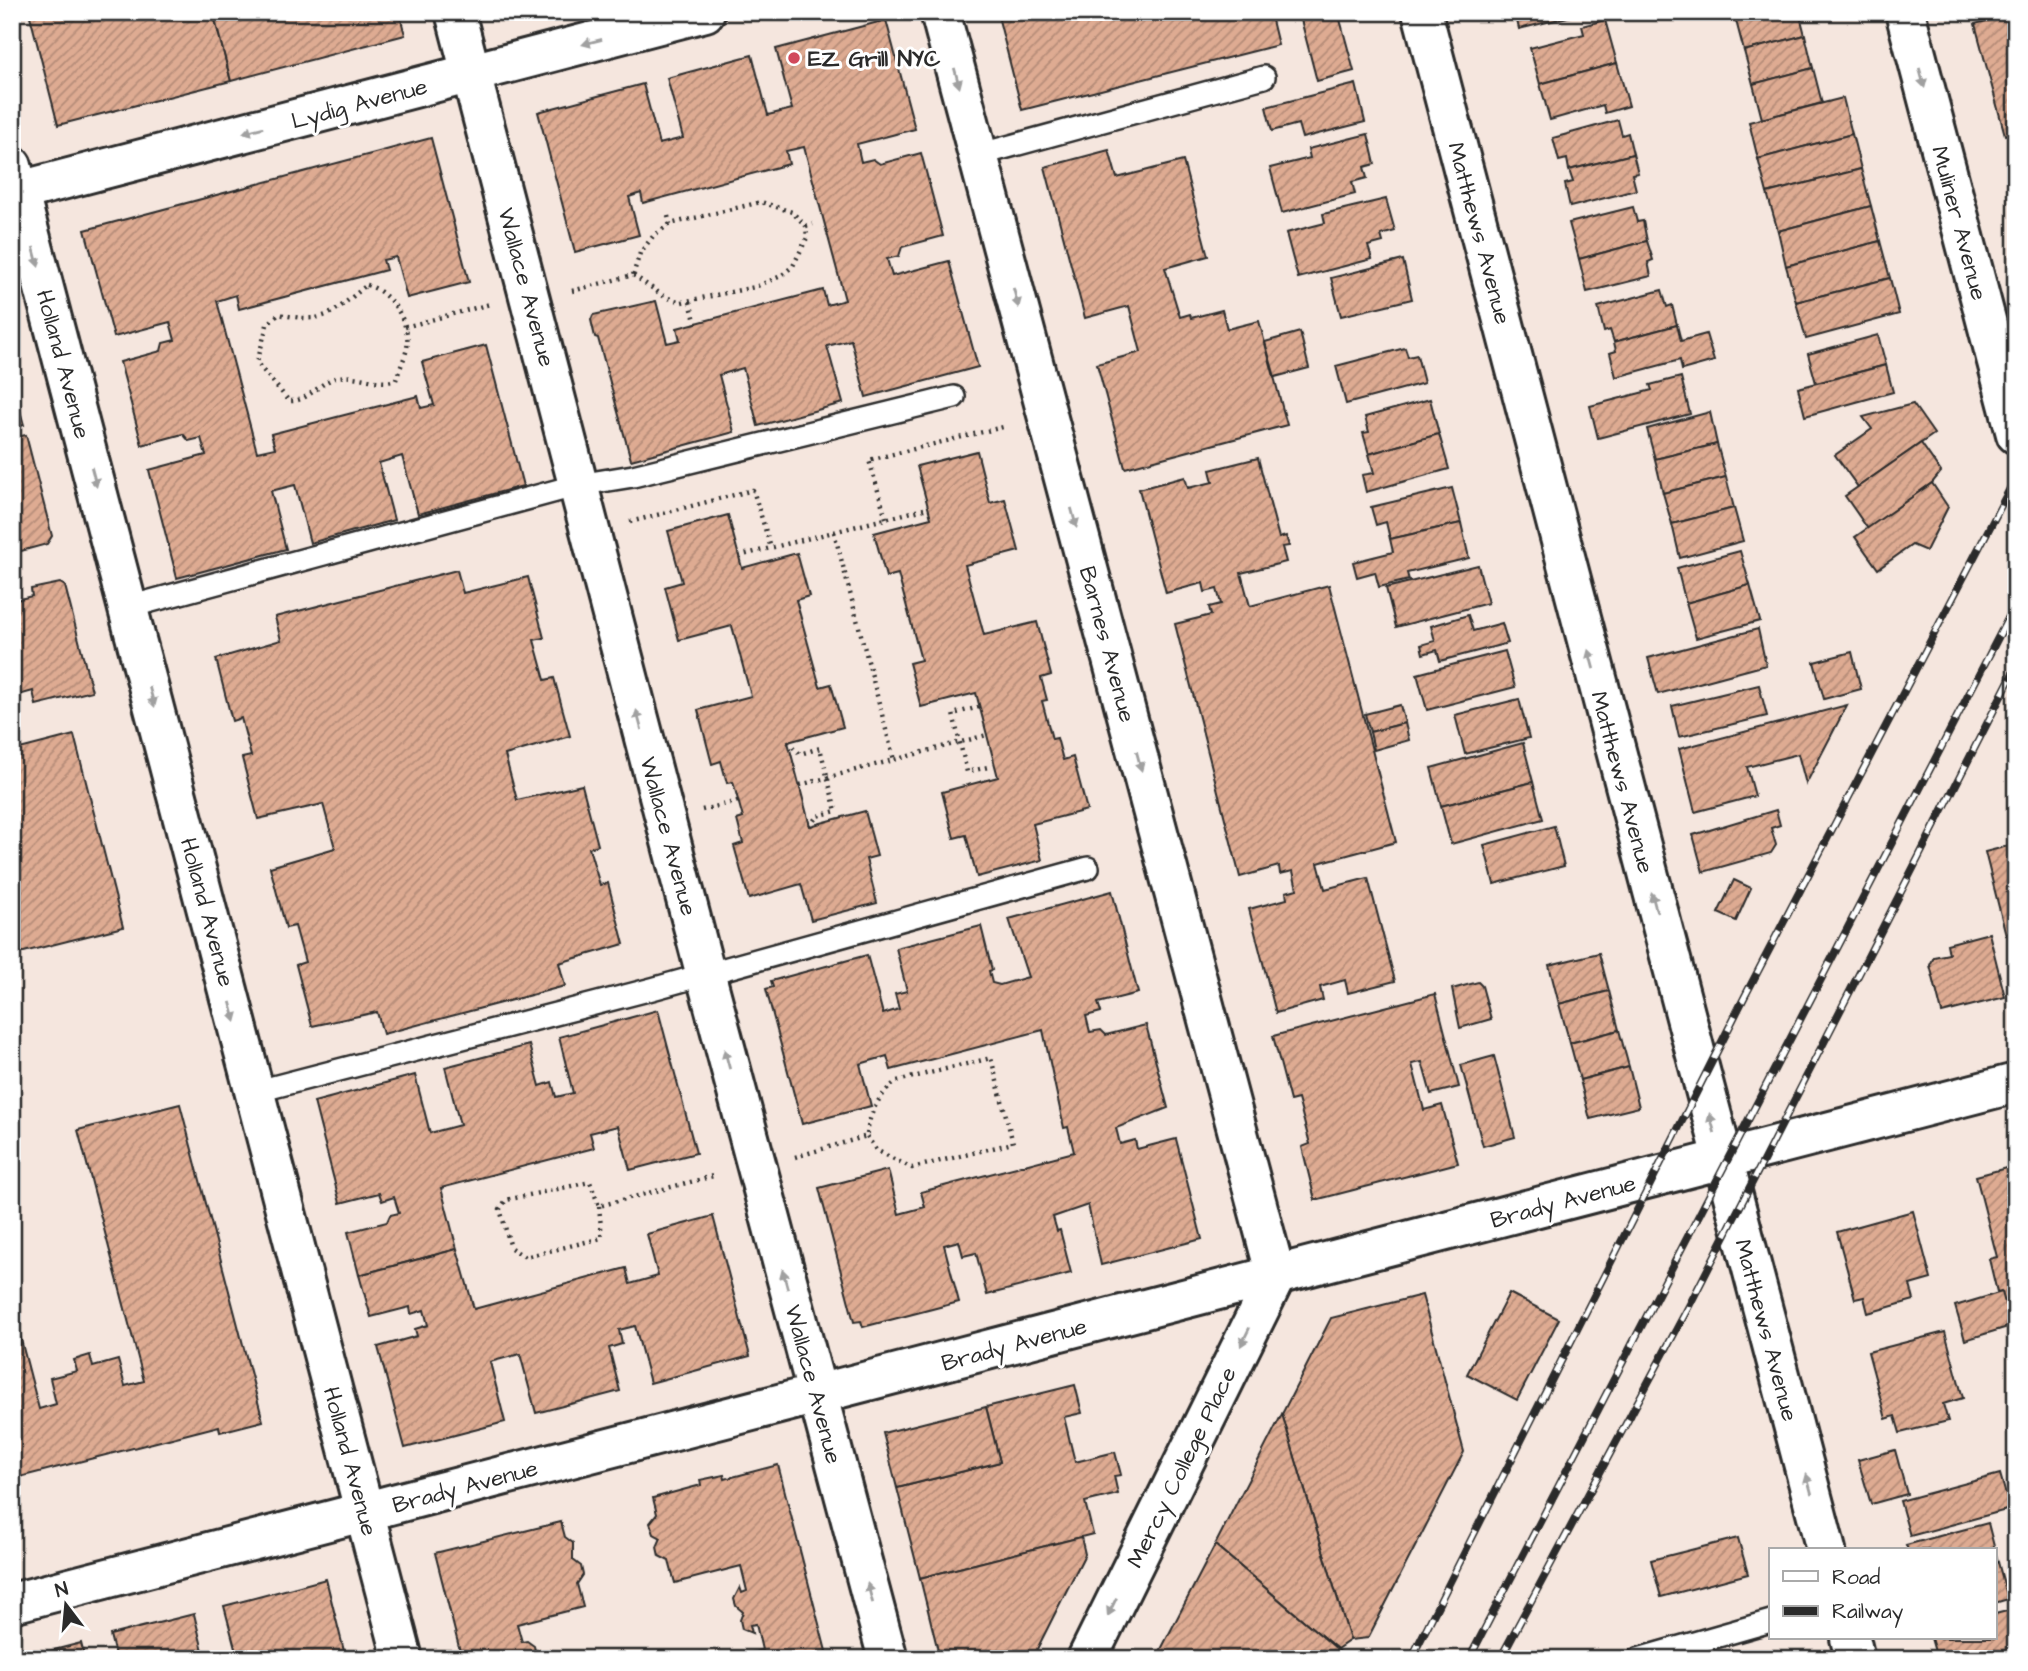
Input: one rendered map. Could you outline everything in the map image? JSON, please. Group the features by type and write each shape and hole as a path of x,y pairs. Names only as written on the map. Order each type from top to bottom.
{"street":[{"name":"Wallace Avenue","path":"455,12 816,1395 888,1659"},
{"name":"Lydig Avenue","path":"15,183 471,73 705,12"},
{"name":"Barnes Avenue","path":"940,12 1276,1276"},
{"name":"Matthews Avenue","path":"1422,12 1721,1159 1825,1548"},
{"name":"Muliner Avenue","path":"1905,12 2016,434"},
{"name":"Holland Avenue","path":"15,183 129,607 403,1659"},
{"name":"Brady Avenue","path":"12,1604 2016,1083"},
{"name":"Mercy College Place","path":"1087,1659 1276,1276"},
{"path":"1850,1640 1855,1659"}],"lane":[{"path":"978,155 1265,77"},
{"path":"129,607 578,485 633,476 954,397"},
{"path":"254,1092 652,989 705,972 1088,868"},
{"path":"1638,1659 1769,1623"}],"path":[{"path":"572,291 634,275 665,297 690,302 755,287 781,276 793,266 807,238 806,226 792,212 761,202 670,224 654,235 640,254 634,275"},
{"path":"668,216 670,224"},
{"path":"806,226 813,224"},
{"path":"367,285 379,289 394,305 405,327 408,346 396,380 388,383 338,377 298,401 289,401 257,363 267,325 273,317 279,314 309,321 322,317 367,285"},
{"path":"690,302 696,324"},
{"path":"405,327 490,304"},
{"path":"886,519 869,460 1007,426"},
{"path":"631,522 753,490 771,548"},
{"path":"739,556 928,508"},
{"path":"834,532 894,760"},
{"path":"979,707 953,714 967,772 988,767"},
{"path":"800,785 987,735"},
{"path":"788,742 800,754 820,748 828,777 836,811 817,816 810,826"},
{"path":"991,1058 1013,1143 912,1168 876,1150 867,1136 868,1117 889,1087 897,1081 991,1058"},
{"path":"795,1157 867,1136"},
{"path":"599,1206 717,1175"},
{"path":"590,1182 599,1206 602,1238 525,1257 511,1248 500,1209 506,1200 590,1182"}],"building":[{"path":"29,12 213,12 231,81 58,125"},
{"path":"213,12 399,12 405,35 231,81"},
{"path":"997,12 1270,12 1278,45 1022,110"},
{"path":"1299,12 1338,12 1354,71 1317,81"},
{"path":"1515,12 1588,12 1519,29"},
{"path":"1734,12 1754,12 1735,17"},
{"path":"1754,12 1799,12 1805,35 1744,51 1735,17"},
{"path":"2016,13 2016,132 2005,135 1975,24"},
{"path":"886,20 915,129 857,144 861,162 873,159 880,164 921,153 943,236 902,247 899,256 887,259 892,276 949,261 978,367 866,397 851,340 827,346 843,403 758,426 743,368 719,375 734,432 631,460 598,338 595,337 591,320 593,315 656,301 667,343 680,340 677,328 823,290 827,305 845,300 804,147 786,151 789,164 643,203 641,193 629,197 639,235 575,252 538,112 643,84 659,144 683,138 667,78 752,55 768,115 792,109 776,49"},
{"path":"1605,20 1617,63 1540,84 1530,48 1584,34 1582,26"},
{"path":"1805,35 1813,68 1753,84 1744,51"},
{"path":"1617,63 1629,106 1605,113 1603,105 1550,120 1540,84"},
{"path":"1813,68 1822,103 1762,119 1753,84"},
{"path":"1356,84 1365,122 1302,138 1298,124 1272,131 1266,107"},
{"path":"1843,98 1852,134 1758,159 1749,122"},
{"path":"1618,120 1622,135 1628,133 1633,154 1569,170 1567,159 1559,161 1553,138"},
{"path":"1368,134 1375,164 1364,167 1367,178 1352,182 1355,194 1282,213 1270,168 1310,158 1308,149"},
{"path":"1852,134 1861,169 1767,193 1758,159"},
{"path":"431,138 469,282 407,298 396,257 383,260 386,270 239,309 236,295 217,301 257,452 275,448 271,434 418,396 421,408 434,405 422,362 486,345 523,486 418,514 402,456 379,463 394,520 310,543 295,485 271,491 286,549 177,578 149,470 206,455 201,438 189,441 183,434 142,445 120,362 161,351 163,343 175,340 170,322 114,337 85,230"},
{"path":"1109,150 1117,178 1183,161 1208,256 1165,268 1180,317 1190,314 1191,318 1222,310 1227,329 1259,321 1287,425 1125,468 1097,364 1141,352 1129,306 1085,318 1045,167"},
{"path":"1633,154 1638,173 1632,174 1636,190 1570,207 1565,184 1573,182 1569,170"},
{"path":"1861,169 1871,206 1778,231 1767,193"},
{"path":"1386,199 1395,231 1381,235 1383,242 1368,246 1372,259 1298,278 1286,233 1325,223 1323,214"},
{"path":"1871,206 1880,241 1786,266 1778,231"},
{"path":"1633,207 1637,222 1643,221 1647,241 1579,259 1569,223"},
{"path":"1647,241 1653,260 1648,262 1651,276 1587,292 1579,259"},
{"path":"1880,241 1890,278 1796,302 1786,266"},
{"path":"1403,260 1412,299 1341,316 1331,278"},
{"path":"1890,278 1899,314 1806,339 1796,302"},
{"path":"1662,290 1667,307 1672,305 1677,325 1614,342 1610,330 1604,332 1598,307"},
{"path":"1677,325 1681,341 1706,334 1714,361 1682,370 1680,360 1616,377 1610,353 1616,351 1614,342"},
{"path":"1300,332 1309,368 1275,377 1265,342"},
{"path":"1878,335 1886,365 1816,383 1808,354"},
{"path":"1405,348 1408,357 1417,355 1424,383 1346,404 1336,366"},
{"path":"1886,365 1893,392 1805,416 1798,388"},
{"path":"1681,377 1690,414 1598,438 1590,406 1652,390 1650,385"},
{"path":"12,382 24,425 12,428"},
{"path":"1430,399 1439,434 1369,454 1363,433 1369,432 1365,417"},
{"path":"1913,404 1934,434 1858,487 1835,455 1872,429 1863,417"},
{"path":"1710,412 1717,444 1655,459 1647,429"},
{"path":"1439,434 1449,469 1366,492 1362,475 1374,473 1369,454"},
{"path":"26,435 52,536 47,544 21,551 19,546 12,548 12,438"},
{"path":"1921,443 1941,472 1932,483 1868,529 1845,496"},
{"path":"1717,444 1726,477 1663,493 1655,459"},
{"path":"977,451 990,503 1005,499 1019,551 965,565 984,635 1037,622 1051,675 1041,678 1047,700 1042,701 1052,739 1057,738 1063,760 1073,757 1087,810 1033,824 1042,860 977,877 966,835 954,838 942,792 998,777 976,693 921,707 909,663 921,660 898,574 886,577 874,533 931,518 917,466"},
{"path":"1258,458 1279,538 1286,536 1289,546 1282,547 1286,562 1241,573 1250,606 1329,585 1396,842 1318,863 1325,889 1368,878 1395,981 1348,993 1345,980 1320,987 1323,1000 1276,1013 1249,909 1287,899 1286,892 1297,889 1293,871 1280,874 1279,866 1240,877 1175,624 1211,615 1209,607 1221,604 1217,589 1205,592 1203,583 1166,593 1139,489 1185,477 1188,488 1213,482 1210,470"},
{"path":"1726,477 1734,508 1672,524 1663,493"},
{"path":"1932,483 1948,507 1926,551 1912,545 1878,569 1855,537"},
{"path":"1452,488 1461,523 1390,539 1386,522 1376,525 1371,507"},
{"path":"1734,508 1743,541 1680,558 1672,524"},
{"path":"728,515 742,568 797,553 809,596 796,600 820,687 831,684 843,727 788,742 810,826 865,811 877,856 866,859 877,903 811,920 801,884 749,899 734,846 743,843 737,820 743,818 733,782 727,783 721,761 712,764 698,710 751,696 732,626 679,640 665,587 682,582 668,531"},
{"path":"1461,523 1469,558 1407,573 1409,580 1379,587 1375,572 1357,577 1353,562 1393,552 1390,539"},
{"path":"1740,551 1750,585 1686,603 1677,568"},
{"path":"1478,565 1488,603 1396,627 1386,588"},
{"path":"457,570 463,593 528,577 544,638 534,640 545,680 554,678 570,736 505,755 517,800 582,785 598,845 589,848 600,885 608,883 624,944 559,963 565,986 383,1034 377,1012 312,1026 296,965 305,962 295,926 286,928 270,867 335,848 323,804 258,819 242,758 251,756 241,718 232,721 216,659 281,640 275,617"},
{"path":"60,583 65,586 92,691 36,705 33,691 12,697 12,586 16,600 32,596 31,589"},
{"path":"1750,585 1760,621 1696,638 1686,603"},
{"path":"1468,615 1473,631 1502,623 1508,643 1440,661 1437,650 1423,654 1421,645 1435,641 1431,626"},
{"path":"1758,629 1766,665 1658,694 1648,658"},
{"path":"1505,651 1515,687 1427,710 1417,674"},
{"path":"1852,652 1861,689 1824,699 1814,662"},
{"path":"1759,685 1767,716 1679,737 1672,706"},
{"path":"1519,699 1529,738 1465,754 1455,715"},
{"path":"1400,705 1405,723 1370,732 1365,714"},
{"path":"1847,705 1806,784 1798,754 1747,767 1755,796 1695,812 1679,749"},
{"path":"1405,723 1409,740 1374,750 1370,732"},
{"path":"74,735 123,927 12,955 12,751"},
{"path":"1523,743 1533,782 1441,806 1431,768"},
{"path":"1533,782 1543,819 1451,844 1441,806"},
{"path":"1776,810 1780,825 1771,828 1776,845 1771,853 1703,872 1693,835"},
{"path":"1554,826 1564,866 1494,884 1484,845"},
{"path":"2016,844 2016,933 2006,935 1985,852"},
{"path":"1734,880 1751,888 1736,921 1718,913"},
{"path":"1112,891 1138,993 1098,1003 1101,1012 1086,1016 1090,1032 1101,1030 1106,1035 1146,1025 1168,1108 1116,1128 1120,1144 1135,1140 1137,1149 1176,1139 1202,1239 1101,1265 1088,1205 1053,1217 1057,1231 1060,1230 1071,1273 987,1295 976,1253 963,1256 959,1241 944,1245 959,1302 863,1327 861,1321 854,1322 819,1188 888,1170 899,1214 925,1207 921,1192 1074,1152 1068,1127 1064,1128 1043,1030 891,1070 887,1056 860,1064 871,1106 802,1124 766,989 773,987 771,981 867,955 883,1014 899,1009 895,994 907,991 896,948 981,926 992,970 989,971 992,983 1000,985 1028,977 1009,919"},
{"path":"1989,933 2005,997 1942,1013 1930,965 1934,957 1949,954 1947,944"},
{"path":"1599,953 1609,991 1559,1004 1549,965"},
{"path":"1478,982 1482,986 1491,1019 1460,1028 1452,989"},
{"path":"1609,991 1619,1030 1570,1043 1559,1004"},
{"path":"1435,994 1459,1087 1431,1094 1422,1062 1412,1064 1424,1110 1442,1105 1458,1163 1315,1200 1302,1147 1310,1144 1298,1099 1290,1101 1273,1036"},
{"path":"658,1010 696,1153 630,1170 618,1126 590,1133 594,1148 441,1188 457,1249 359,1275 348,1232 387,1222 390,1215 399,1213 394,1197 382,1201 379,1193 340,1203 314,1102 415,1075 430,1133 460,1125 445,1067 529,1045 540,1086 552,1082 556,1097 573,1093 559,1037"},
{"path":"1619,1030 1629,1067 1580,1080 1570,1043"},
{"path":"1494,1056 1515,1137 1483,1146 1461,1065"},
{"path":"1629,1067 1639,1107 1590,1119 1580,1080"},
{"path":"180,1104 263,1421 220,1432 219,1426 12,1479 12,1305 39,1409 56,1404 50,1378 77,1371 74,1360 90,1355 93,1367 118,1360 125,1386 144,1381 78,1130"},
{"path":"2010,1167 2016,1188 2016,1325 2011,1326 2001,1291 1997,1292 1989,1259 1997,1257 1976,1176"},
{"path":"1913,1211 1931,1279 1910,1285 1914,1300 1868,1313 1864,1297 1855,1299 1837,1232"},
{"path":"713,1216 750,1356 650,1383 635,1326 619,1330 622,1344 609,1348 620,1391 536,1413 520,1354 490,1362 505,1422 405,1448 378,1347 417,1336 415,1329 428,1325 424,1310 411,1314 410,1307 371,1317 359,1275 457,1249 474,1309 626,1268 630,1284 658,1276 647,1234"},
{"path":"2002,1292 2011,1326 1965,1340 1955,1306"},
{"path":"1509,1293 1559,1319 1517,1400 1467,1374"},
{"path":"1422,1295 1464,1452 1368,1638 1350,1640 1282,1414 1331,1318"},
{"path":"2016,1331 2016,1353 2010,1333"},
{"path":"1945,1332 1963,1398 1943,1404 1948,1421 1900,1433 1895,1416 1886,1419 1868,1352"},
{"path":"1075,1385 1082,1413 1064,1417 1075,1462 1115,1452 1121,1475 1114,1476 1118,1494 1085,1502 1093,1534 920,1578 897,1488 1000,1462 986,1407"},
{"path":"986,1407 1000,1462 897,1488 883,1433"},
{"path":"1282,1414 1350,1640 1337,1649 1215,1545"},
{"path":"1895,1450 1907,1494 1871,1504 1858,1460"},
{"path":"778,1465 828,1659 728,1659 762,1650 756,1624 750,1625 752,1633 742,1629 740,1620 743,1612 736,1606 734,1599 740,1587 742,1593 747,1591 741,1566 675,1583 669,1561 659,1556 657,1547 661,1538 654,1534 650,1523 657,1514 653,1498 701,1485 700,1480 724,1475 725,1479"},
{"path":"2000,1474 2010,1509 1910,1536 1900,1501"},
{"path":"561,1522 565,1537 573,1543 573,1560 581,1566 583,1575 577,1584 583,1607 517,1624 522,1642 527,1641 534,1646 537,1659 462,1659 435,1553"},
{"path":"1988,1523 1994,1548 1907,1548 1906,1545"},
{"path":"1081,1537 1085,1554 1032,1659 940,1659 920,1578"},
{"path":"1738,1538 1748,1574 1661,1597 1651,1560"},
{"path":"1215,1545 1337,1649 1349,1659 1156,1659"},
{"path":"1998,1562 2008,1599 1996,1603"},
{"path":"326,1579 346,1659 238,1659 224,1606"},
{"path":"2011,1610 2016,1627 2016,1651 1985,1659 1937,1659 1932,1640 1996,1640 1996,1614"},
{"path":"194,1614 205,1659 116,1659 110,1635"},
{"path":"81,1643 85,1659 19,1659"},
{"path":"2016,1651 2016,1659 1985,1659"}],"railway":[{"path":"1411,1659 1745,996 2016,477"},
{"path":"1469,1659 2016,603"},
{"path":"1500,1659 1689,1306 2016,667"}],"place":[{"name":"EZ Grill NYC","path":"794,58"}]}
